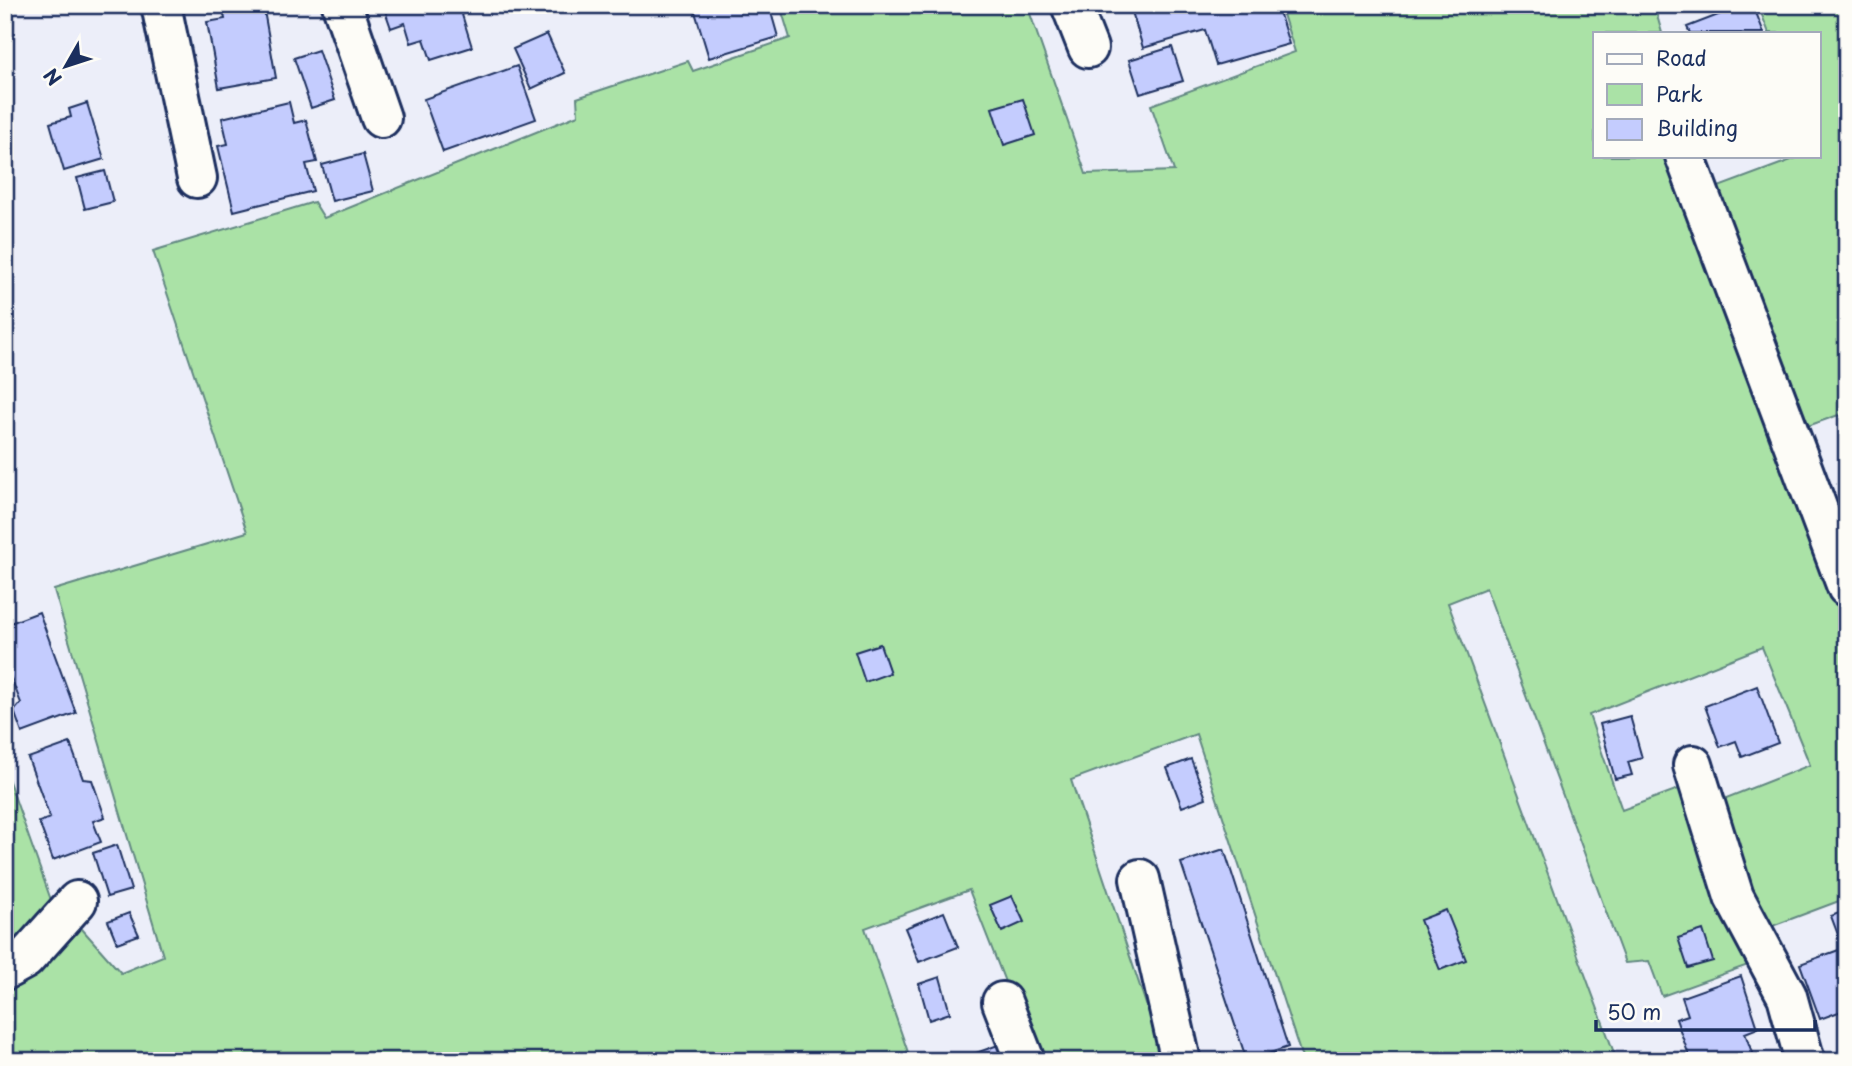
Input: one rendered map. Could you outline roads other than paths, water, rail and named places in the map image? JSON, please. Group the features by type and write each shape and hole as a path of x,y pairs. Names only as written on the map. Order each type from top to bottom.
{"street":[{"path":"161,5 197,178"},
{"path":"342,5 381,118"},
{"path":"1071,5 1088,48"},
{"path":"1686,158 1847,587"},
{"path":"1693,765 1734,897 1787,996 1805,1061"},
{"path":"1140,879 1181,1061"},
{"path":"5,970 25,959 77,901"},
{"path":"1002,1002 1025,1061"}]}
